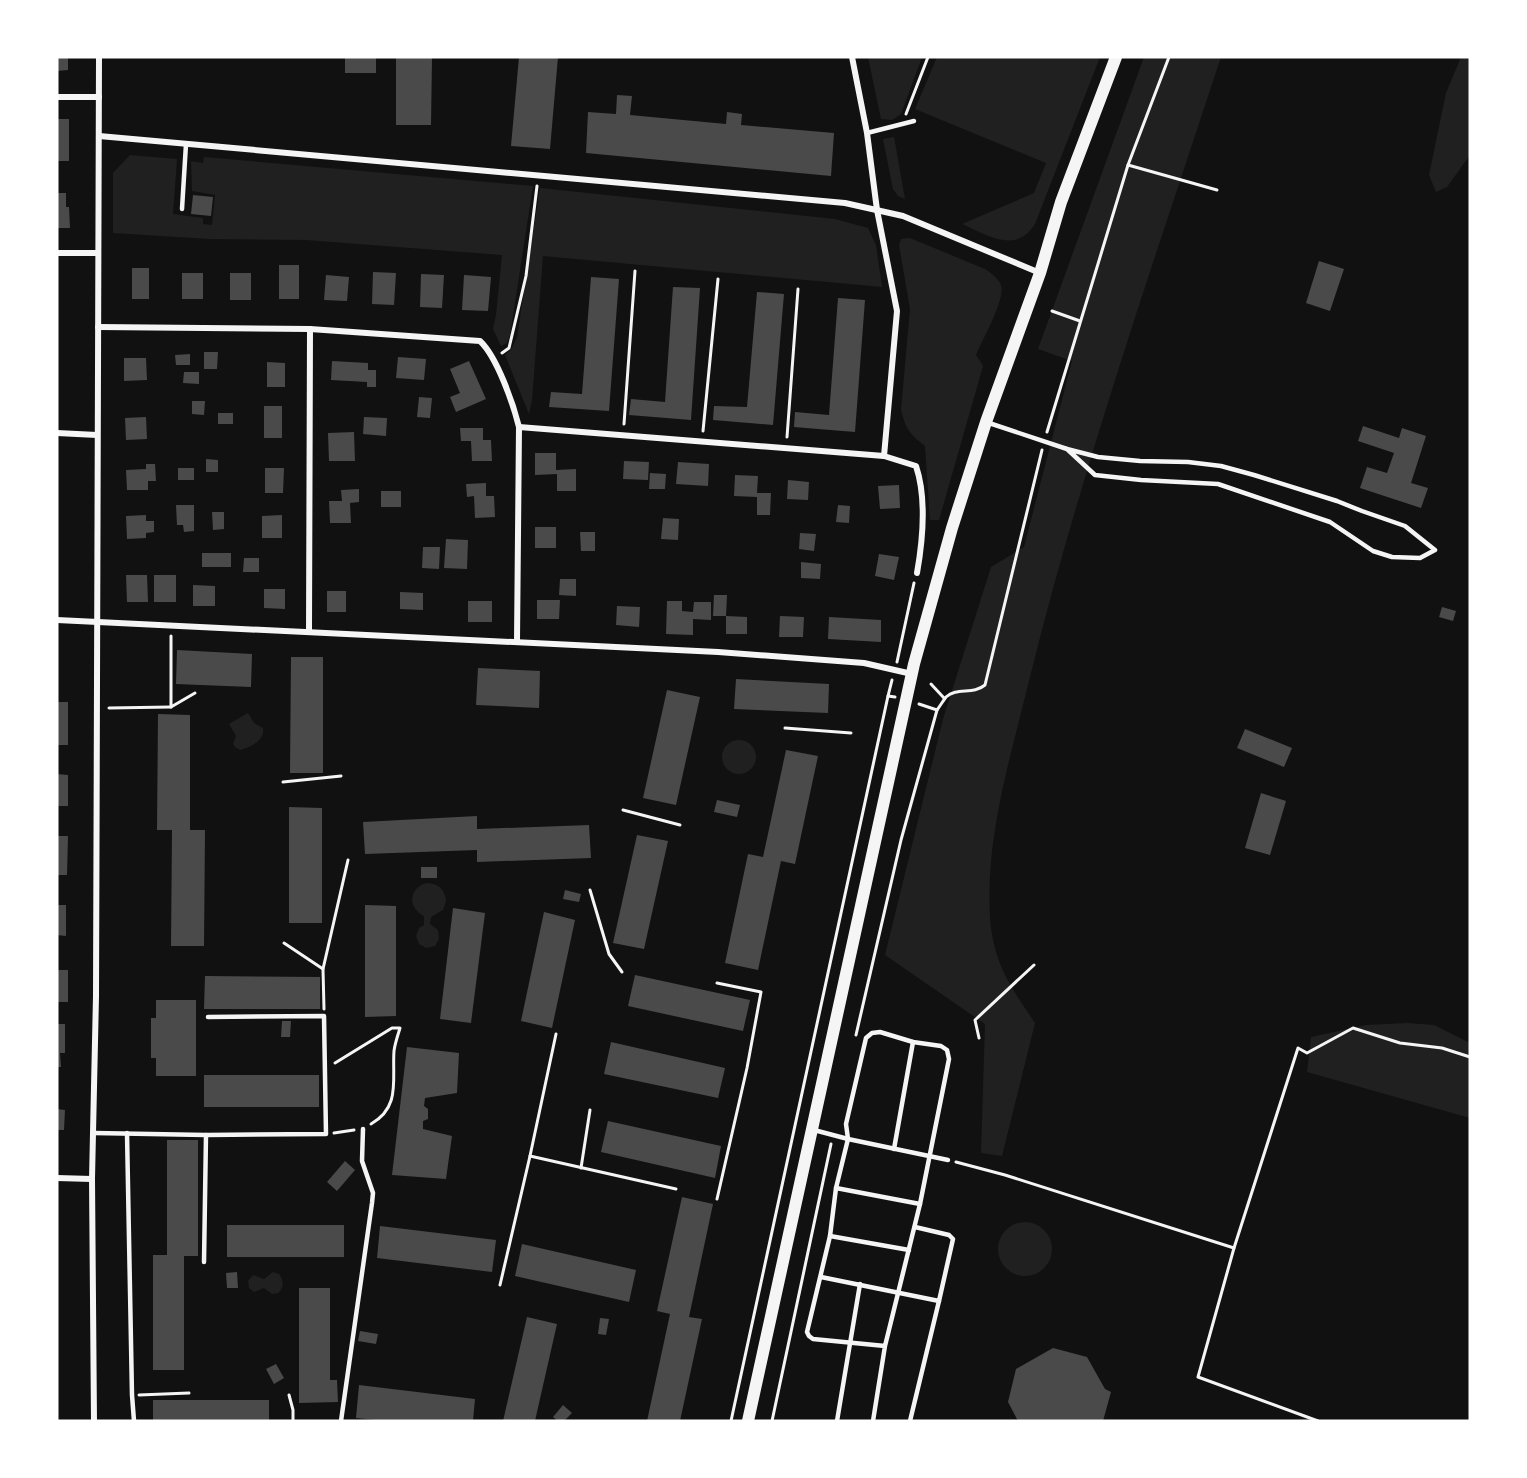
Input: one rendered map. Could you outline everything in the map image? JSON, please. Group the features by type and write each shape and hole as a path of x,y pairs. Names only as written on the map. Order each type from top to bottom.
{"main road":[{"path":"748,1421 912,674 952,528 986,423 1040,273 1061,202 1116,57"}],"street":[{"path":"94,1421 92,1179 99,57"},
{"path":"852,57 867,133 877,210 897,311 884,456"},
{"path":"57,98 99,97"},
{"path":"99,136 845,203 903,216 1040,273"},
{"path":"57,253 98,253"},
{"path":"98,327 310,329 480,341 487,348 493,360 519,427 517,641"},
{"path":"309,632 310,329"},
{"path":"519,427 884,456 916,466 921,480 922,545 917,573"},
{"path":"57,433 98,435"},
{"path":"57,620 729,653 864,663 912,674"},
{"path":"57,1178 92,1179"}],"lane":[{"path":"867,133 914,121"},
{"path":"182,209 186,144"},
{"path":"986,423 1098,457 1221,466 1337,501 1405,526 1435,550 1420,558 1392,557 1373,551 1330,522 1218,484 1095,475 1067,449"},
{"path":"94,1133 326,1134 324,1016 208,1017"},
{"path":"873,1421 885,1346 915,1227 949,1059 947,1050 941,1046 913,1042 880,1032 872,1033 866,1038 846,1124 848,1139 836,1188 830,1236 807,1332 813,1339 885,1346"},
{"path":"894,1149 913,1042"},
{"path":"341,1421 373,1193 362,1161 363,1129"},
{"path":"811,1130 948,1160"},
{"path":"127,1133 134,1421"},
{"path":"204,1262 206,1135"},
{"path":"836,1188 920,1203"},
{"path":"910,1421 953,1239 949,1235 915,1227"},
{"path":"830,1236 909,1250"},
{"path":"821,1277 939,1301"},
{"path":"837,1421 860,1284"}],"path":[{"path":"902,124 928,57"},
{"path":"854,1043 901,840 937,710 944,699 953,692 978,690 985,685 1045,441 1080,321 1128,165 1169,57"},
{"path":"1128,165 1217,190"},
{"path":"493,360 508,348 511,338 526,276 539,175"},
{"path":"623,435 635,271"},
{"path":"702,441 718,279"},
{"path":"786,448 798,289"},
{"path":"1053,311 1080,321"},
{"path":"731,1421 888,696 917,573"},
{"path":"171,634 171,707"},
{"path":"931,684 944,699"},
{"path":"109,708 171,707 195,693"},
{"path":"888,696 937,710"},
{"path":"785,728 851,733"},
{"path":"283,782 341,776"},
{"path":"623,810 680,825"},
{"path":"324,1016 323,969 348,861"},
{"path":"590,890 609,954 622,972"},
{"path":"284,943 323,969"},
{"path":"980,1038 975,1020 1034,965"},
{"path":"717,983 761,992 747,1068 717,1199"},
{"path":"325,1069 392,1028 400,1028 394,1051 393,1096 382,1118 363,1129 326,1134"},
{"path":"1318,1421 1198,1377 1234,1248 1298,1048 1307,1053 1353,1028 1400,1043 1442,1048 1470,1057"},
{"path":"500,1285 556,1034"},
{"path":"581,1168 591,1110"},
{"path":"772,1421 833,1135"},
{"path":"530,1156 676,1189"},
{"path":"948,1160 1005,1175 1234,1248"},
{"path":"132,1395 189,1394"},
{"path":"289,1395 293,1421"}],"shaded area":[{"path":"868,57 922,57 901,114 892,120 881,119"},
{"path":"937,57 1100,57 1035,224 1019,239 1001,240 962,224 1034,193 1046,163 915,109"},
{"path":"1144,57 1221,57 1096,440 1051,595 1008,763 992,855 990,917 995,947 1004,973 1035,1023 1002,1156 981,1153 985,1024 885,955 943,719 991,567 1024,547 1072,361 1038,349"},
{"path":"1461,57 1470,57 1470,155 1447,187 1436,192 1429,175 1446,93"},
{"path":"894,137 905,199 898,196 893,189 883,139"},
{"path":"130,155 177,159 173,214 203,218 203,224 212,225 215,195 192,191 191,161 203,163 204,157 533,186 507,343 501,346 493,329 502,255 306,240 210,239 113,233 113,173"},
{"path":"540,188 835,219 868,228 876,245 882,287 543,256 529,414 505,355 512,348 517,337"},
{"path":"910,238 985,269 996,278 1002,291 997,309 976,355 983,366 939,520 930,520 925,446 909,431 901,410 910,309 899,245 901,239"},
{"path":"248,713 254,723 263,728 263,733 256,743 240,750 233,744 236,736 229,724"},
{"path":"739,740 751,745 756,757 751,769 739,774 727,769 722,757 727,745"},
{"path":"426,883 440,888 446,901 443,910 431,917 430,924 438,930 439,939 435,946 426,948 419,944 416,936 419,928 424,925 424,916 415,908 412,899 416,890"},
{"path":"1407,1023 1434,1025 1470,1043 1470,1118 1307,1072 1311,1037 1366,1025"},
{"path":"1020,1222 1030,1222 1044,1230 1050,1239 1052,1249 1050,1259 1044,1268 1030,1276 1020,1276 1003,1264 998,1254 998,1244 1010,1227"},
{"path":"273,1272 281,1276 282,1286 278,1293 272,1294 264,1288 254,1292 249,1288 248,1281 253,1275 264,1279"}],"building":[{"path":"57,57 68,57 68,70 57,71"},
{"path":"345,57 376,57 376,73 345,73"},
{"path":"396,57 432,57 431,125 396,125"},
{"path":"519,57 558,57 550,149 511,146"},
{"path":"617,95 632,96 630,115 726,124 727,112 742,114 741,125 834,133 831,176 586,153 588,112 616,114"},
{"path":"57,119 69,119 69,161 57,161"},
{"path":"57,193 66,193 70,228 57,228"},
{"path":"193,195 213,197 211,216 191,214"},
{"path":"1319,261 1344,269 1330,311 1306,303"},
{"path":"279,265 299,265 299,299 279,299"},
{"path":"132,268 149,268 149,299 132,299"},
{"path":"373,272 396,273 394,305 372,304"},
{"path":"182,273 203,273 203,299 182,299"},
{"path":"230,273 251,273 251,300 230,300"},
{"path":"421,274 444,275 442,308 420,307"},
{"path":"326,275 349,277 347,301 324,300"},
{"path":"464,275 491,277 488,311 462,310"},
{"path":"591,277 619,279 609,411 549,407 551,392 582,394"},
{"path":"673,287 700,288 691,420 629,415 631,399 665,402"},
{"path":"757,292 784,294 773,425 713,420 714,406 747,407"},
{"path":"838,298 865,300 855,432 794,427 795,412 829,415"},
{"path":"204,352 218,352 217,369 204,369"},
{"path":"190,354 190,365 176,365 175,355"},
{"path":"398,357 426,359 424,380 396,378"},
{"path":"124,358 146,358 147,380 124,381"},
{"path":"332,361 368,363 368,370 376,370 376,387 367,387 367,382 331,380"},
{"path":"469,361 486,399 456,412 450,397 460,393 450,369"},
{"path":"267,362 285,363 285,387 267,387"},
{"path":"184,372 199,372 199,384 183,383"},
{"path":"419,397 432,398 430,418 417,417"},
{"path":"192,401 205,401 204,415 192,414"},
{"path":"264,406 282,406 282,438 264,438"},
{"path":"218,413 233,413 233,424 218,424"},
{"path":"146,417 147,439 126,440 125,418"},
{"path":"364,417 387,418 386,436 363,434"},
{"path":"1363,426 1399,438 1402,428 1426,436 1411,483 1428,488 1421,508 1360,488 1367,467 1387,473 1394,453 1358,441"},
{"path":"460,428 483,428 483,440 491,440 492,461 472,461 471,441 461,441"},
{"path":"354,432 355,461 329,461 328,433"},
{"path":"535,453 556,453 556,470 576,469 576,491 557,491 557,474 535,475"},
{"path":"206,459 218,460 218,472 206,472"},
{"path":"624,461 649,462 648,480 623,479"},
{"path":"678,462 709,464 708,486 676,484"},
{"path":"146,464 155,464 156,481 148,481 148,490 127,490 126,470 146,469"},
{"path":"178,468 194,468 194,480 178,480"},
{"path":"265,468 284,468 283,493 265,493"},
{"path":"650,473 666,474 665,489 649,489"},
{"path":"735,475 758,476 757,493 771,493 770,515 757,515 757,497 734,496"},
{"path":"788,480 809,482 808,500 787,499"},
{"path":"486,483 486,496 494,496 495,517 475,518 474,496 467,497 466,484"},
{"path":"899,485 900,508 880,509 878,486"},
{"path":"359,489 359,502 350,503 351,523 330,523 329,501 342,501 341,490"},
{"path":"381,491 401,491 401,507 381,507"},
{"path":"176,505 194,505 194,531 184,532 183,525 177,525"},
{"path":"838,505 850,506 849,523 836,522"},
{"path":"212,512 224,512 224,529 213,530"},
{"path":"146,515 146,521 154,521 154,532 146,533 146,538 127,539 126,516"},
{"path":"282,515 282,538 262,538 262,516"},
{"path":"663,518 679,519 678,540 661,539"},
{"path":"535,527 556,527 556,548 535,548"},
{"path":"580,532 595,532 595,551 581,551"},
{"path":"800,533 816,534 814,551 799,549"},
{"path":"446,539 468,540 467,569 444,568"},
{"path":"423,547 440,547 439,569 422,568"},
{"path":"202,553 231,553 231,567 202,567"},
{"path":"879,554 899,557 894,580 875,576"},
{"path":"244,558 259,558 259,572 243,572"},
{"path":"801,562 821,564 820,579 801,578"},
{"path":"126,575 147,575 148,602 127,602"},
{"path":"154,575 176,575 176,602 154,602"},
{"path":"560,579 576,579 576,596 559,595"},
{"path":"193,585 215,586 215,606 193,606"},
{"path":"264,589 285,589 285,609 264,608"},
{"path":"327,591 346,591 346,612 327,612"},
{"path":"400,592 423,593 423,610 400,609"},
{"path":"714,595 727,595 726,616 713,616"},
{"path":"537,600 560,600 559,619 537,619"},
{"path":"468,601 492,601 492,622 468,622"},
{"path":"667,601 682,601 682,611 693,612 694,602 711,602 711,620 693,619 693,635 666,634"},
{"path":"617,606 640,607 639,627 616,625"},
{"path":"1442,607 1456,611 1453,621 1439,617"},
{"path":"726,616 747,617 747,634 726,634"},
{"path":"780,616 804,617 803,637 779,637"},
{"path":"829,617 881,620 881,642 828,639"},
{"path":"177,650 252,654 251,687 176,684"},
{"path":"291,657 323,657 323,773 290,773"},
{"path":"478,668 540,671 539,708 476,705"},
{"path":"736,679 829,684 828,713 734,709"},
{"path":"667,690 700,697 676,805 643,798"},
{"path":"57,702 68,702 68,745 57,745"},
{"path":"158,714 190,715 190,830 205,830 204,946 171,946 172,830 157,830"},
{"path":"1245,729 1292,748 1284,767 1237,748"},
{"path":"786,750 818,756 795,864 781,861 758,970 725,963 748,854 763,857"},
{"path":"57,774 68,775 68,806 57,806"},
{"path":"1261,793 1286,801 1270,855 1245,848"},
{"path":"717,800 740,805 737,817 714,812"},
{"path":"289,807 322,808 322,923 289,923"},
{"path":"477,816 477,829 589,825 591,858 477,862 477,850 365,854 363,822"},
{"path":"637,835 668,841 644,949 613,943"},
{"path":"57,836 68,836 67,875 57,875"},
{"path":"421,867 437,867 437,878 421,878"},
{"path":"565,890 581,894 579,902 563,899"},
{"path":"57,905 66,905 66,936 57,935"},
{"path":"365,905 396,906 396,1016 365,1017"},
{"path":"453,908 485,913 471,1023 440,1019"},
{"path":"544,912 575,920 552,1028 521,1021"},
{"path":"57,970 68,970 68,1002 57,1002"},
{"path":"635,975 750,1000 743,1031 628,1006"},
{"path":"205,976 320,977 320,1009 204,1009"},
{"path":"156,1000 196,1000 196,1076 156,1076 156,1058 151,1058 151,1018 156,1018"},
{"path":"282,1021 291,1021 290,1037 281,1037"},
{"path":"57,1024 65,1024 65,1053 60,1053 61,1067 57,1067"},
{"path":"611,1042 725,1068 718,1098 604,1074"},
{"path":"407,1047 459,1053 457,1093 425,1098 424,1106 428,1109 428,1119 423,1121 423,1129 452,1136 446,1179 392,1175"},
{"path":"204,1075 319,1075 319,1107 204,1107"},
{"path":"57,1109 65,1110 64,1130 57,1130"},
{"path":"608,1121 721,1146 715,1178 601,1152"},
{"path":"167,1140 198,1140 198,1256 184,1256 184,1370 153,1370 153,1255 167,1255"},
{"path":"345,1161 355,1170 337,1191 327,1182"},
{"path":"682,1197 713,1204 689,1317 702,1319 680,1421 647,1421 670,1314 657,1311"},
{"path":"227,1225 344,1225 344,1257 227,1257"},
{"path":"380,1226 496,1240 492,1272 377,1258"},
{"path":"522,1244 636,1270 629,1302 515,1276"},
{"path":"237,1272 238,1288 227,1288 226,1273"},
{"path":"299,1288 330,1288 330,1380 337,1380 338,1402 299,1403"},
{"path":"527,1317 557,1324 535,1421 503,1421"},
{"path":"600,1318 609,1319 606,1335 598,1334"},
{"path":"360,1331 378,1334 376,1344 358,1341"},
{"path":"1053,1348 1087,1357 1105,1389 1111,1392 1103,1421 1018,1421 1008,1402 1016,1369"},
{"path":"276,1364 284,1378 274,1384 266,1369"},
{"path":"359,1385 475,1399 473,1421 385,1421 356,1418"},
{"path":"153,1400 269,1400 269,1421 153,1421"},
{"path":"563,1405 572,1413 564,1421 558,1421 553,1417"}]}
